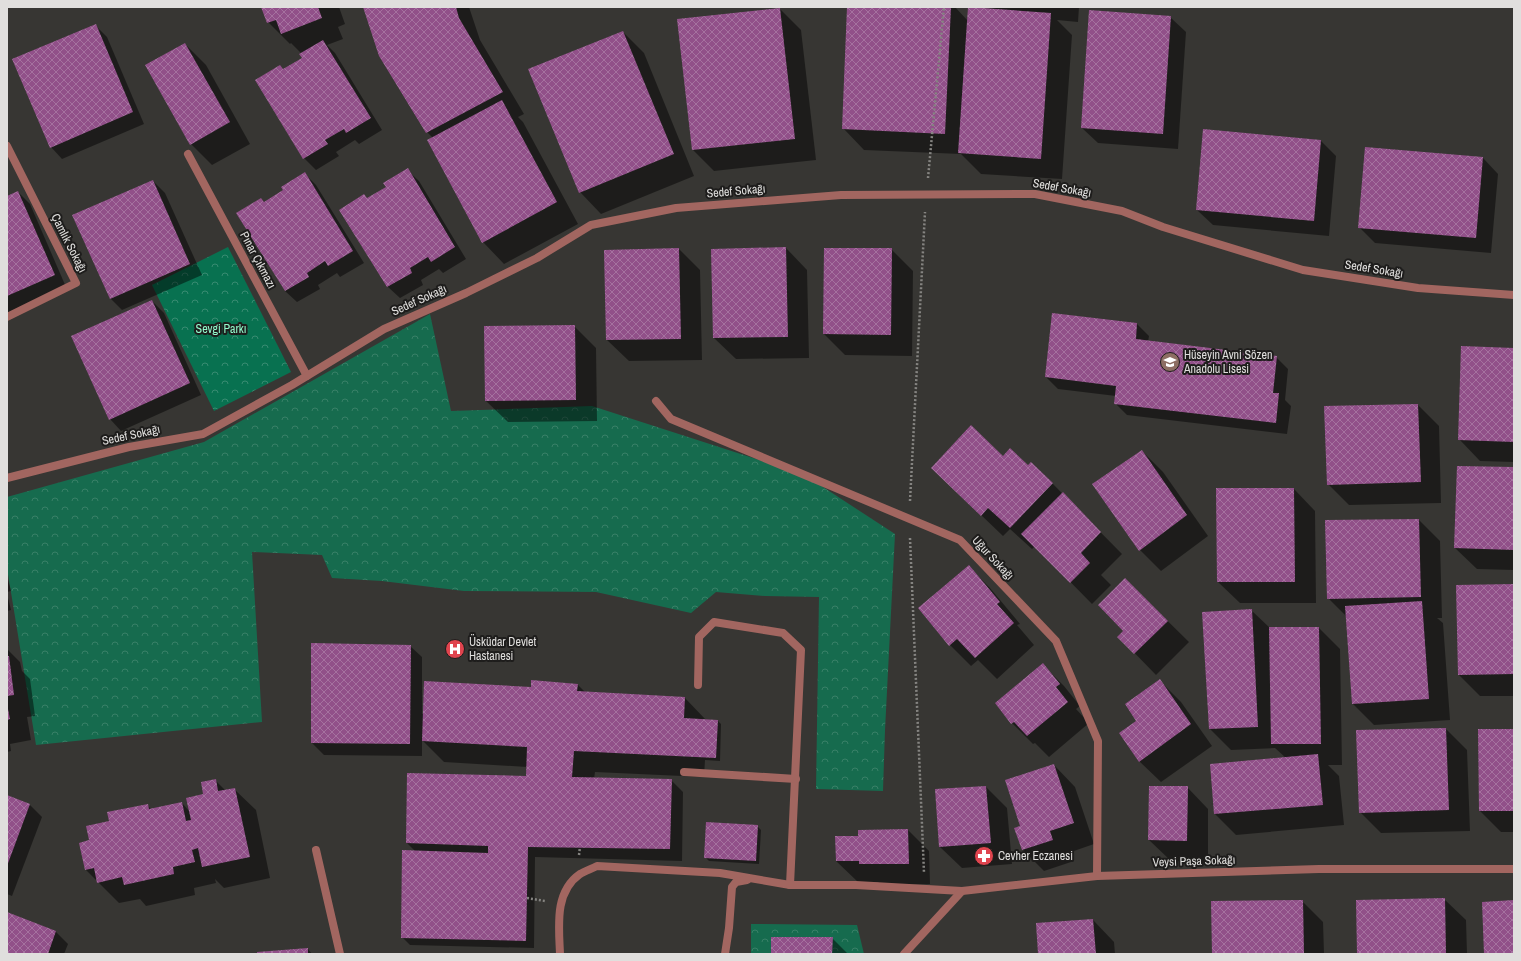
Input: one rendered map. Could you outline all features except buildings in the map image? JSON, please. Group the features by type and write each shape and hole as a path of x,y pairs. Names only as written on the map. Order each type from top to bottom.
{"street":[{"name":"Çamlık Sokağı","path":"7,146 76,283 7,317"},
{"name":"Pınar Çıkmazı","path":"188,154 307,376"},
{"name":"Sedef Sokağı","path":"7,478 129,447 203,434 307,376 384,329 466,293 538,258 591,224 676,208 841,195 1034,194 1122,211 1163,227 1303,270 1418,288 1514,295"},
{"name":"Uğur Sokağı","path":"656,401 671,419 960,540 1056,641 1098,741 1098,876"},
{"path":"698,685 699,637 714,622 783,633 801,650 790,885"},
{"path":"684,772 796,779"},
{"path":"316,850 340,954"},
{"name":"Veysi Paşa Sokağı","path":"560,954 559,925 561,904 566,888 580,874 597,866 720,873 790,885 856,885 962,892 1098,876 1319,869 1514,869"},
{"path":"725,954 729,928 732,887 736,882 753,878"},
{"path":"904,954 962,892"}],"path":[{"path":"924,873 909,518 926,194 944,7"},
{"path":"579,858 580,848"},
{"path":"527,898 547,902"}],"green space":[{"name":"Sevgi Parkı","path":"228,247 291,372 214,411 152,285"},
{"path":"430,314 451,411 592,406 803,474 895,534 883,791 816,789 819,597 765,596 716,592 691,613 596,592 464,591 382,581 332,578 322,555 252,552 262,722 36,745 7,568 7,497 204,442"},
{"path":"751,924 857,925 864,954 751,954"}],"place":[{"name":"Hüseyin Avni Sözen Anadolu Lisesi","path":"1170,362"},
{"name":"Üsküdar Devlet Hastanesi","path":"455,649"},
{"name":"Cevher Eczanesi","path":"984,856"}]}
